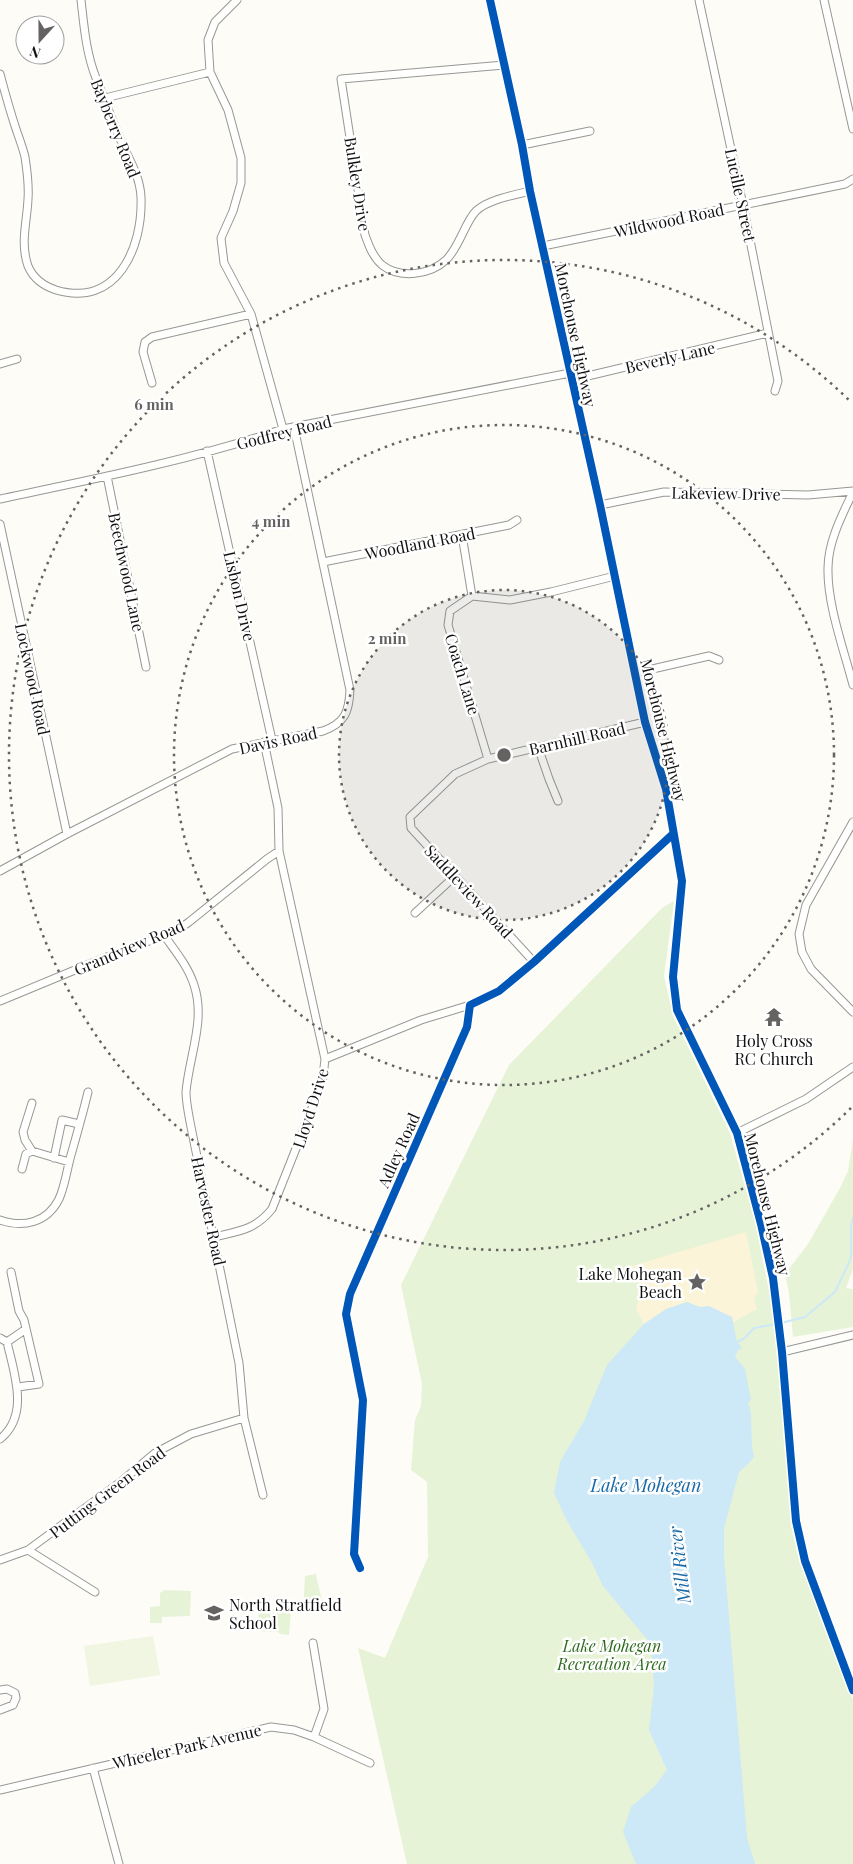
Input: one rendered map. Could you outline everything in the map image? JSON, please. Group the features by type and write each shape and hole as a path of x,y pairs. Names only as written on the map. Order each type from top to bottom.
{"street":[{"name":"Bayberry Road","path":"0,74 25,157 28,197 24,250 29,267 41,283 50,288 70,293 87,293 108,284 128,261 137,240 140,227 141,195 134,167 121,140 88,56 81,0"},
{"path":"237,0 215,22 208,40 210,72 228,110 241,158 241,183 233,211 220,238 224,263 251,314 284,429"},
{"name":"Morehouse Highway","path":"490,0 570,377 600,505 645,722 666,789 682,881 673,977 677,1010 737,1133 773,1278 782,1352 796,1522 805,1561 853,1690"},
{"name":"Lucille Street","path":"699,0 743,204 778,381 775,391"},
{"path":"824,0 853,129"},
{"name":"Bulkley Drive","path":"504,66 341,79 365,235 369,247 381,264 387,268 407,274 421,272 435,268 447,260 476,211 493,201 530,191"},
{"path":"105,98 210,72"},
{"path":"522,145 590,131"},
{"name":"Wildwood Road","path":"543,246 845,184 853,179"},
{"path":"152,383 143,352 145,342 152,337 251,314"},
{"name":"Beverly Lane","path":"570,377 768,333"},
{"path":"0,364 17,359"},
{"name":"Godfrey Road","path":"0,500 207,451 294,426 570,377"},
{"name":"Davis Road","path":"0,871 67,834 232,749 329,729 344,717 349,706 350,690 294,426"},
{"name":"Lisbon Drive","path":"207,451 272,740"},
{"name":"Beechwood Lane","path":"107,476 146,667"},
{"path":"853,491 837,528 828,567 830,595 853,685"},
{"name":"Lakeview Drive","path":"600,505 664,492 808,495 853,491"},
{"name":"Woodland Road","path":"323,562 509,525 516,520"},
{"name":"Lockwood Road","path":"0,524 2,543 67,834"},
{"path":"462,535 472,596 510,600 615,576"},
{"name":"Coach Lane","path":"472,596 450,611 448,626 488,759"},
{"path":"635,673 709,656 719,660"},
{"name":"Barnhill Road","path":"410,817 456,774 488,759 645,722"},
{"path":"264,742 278,808 279,851"},
{"path":"538,747 558,800"},
{"name":"Saddleview Road","path":"410,817 411,828 534,962"},
{"path":"853,822 806,905 799,934 802,952 811,969 853,1012"},
{"path":"325,1059 421,1020 470,1005 499,991 534,962 673,834"},
{"name":"Grandview Road","path":"0,1001 98,960 178,930 279,851"},
{"name":"Lloyd Drive","path":"214,1237 248,1230 263,1221 272,1209 323,1077 325,1059 279,851"},
{"path":"415,913 454,877"},
{"name":"Harvester Road","path":"164,935 186,968 194,985 198,1003 198,1019 186,1094 239,1363 244,1418 263,1495"},
{"name":"Adley Road","path":"360,1568 354,1554 363,1400 346,1314 348,1300 467,1027 470,1005"},
{"path":"737,1133 806,1099 853,1067"},
{"path":"0,1220 24,1224 44,1216 59,1199 88,1092"},
{"path":"32,1103 23,1132 25,1140 32,1151 69,1162"},
{"path":"54,1158 62,1120 79,1124"},
{"path":"22,1169 26,1154 32,1151"},
{"path":"11,1272 39,1384 18,1387"},
{"path":"0,1439 11,1427 16,1413 18,1387 3,1340 26,1329"},
{"path":"782,1352 853,1336"},
{"name":"Putting Green Road","path":"0,1560 28,1550 123,1480 155,1453 191,1434 244,1418"},
{"path":"28,1550 95,1592"},
{"path":"313,1643 324,1709 314,1737"},
{"path":"0,1690 14,1692 16,1698 13,1705 0,1710"},
{"name":"Wheeler Park Avenue","path":"0,1790 271,1727 294,1730 314,1737 370,1763"},
{"path":"93,1768 119,1864"}],"green space":[{"name":"Lake Mohegan Recreation Area","path":"674,901 664,976 673,1016 730,1133 755,1222 773,1310 785,1431 791,1526 800,1564 853,1700 853,1864 407,1864 358,1648 385,1658 428,1557 427,1482 411,1470 415,1420 421,1406 422,1384 401,1285 509,1065 662,908"},
{"path":"853,1140 853,1269 846,1288 853,1289 853,1327 793,1337 789,1293 785,1274 808,1244 840,1188 848,1171"},
{"path":"316,1574 321,1598 321,1613 303,1612 305,1576"},
{"path":"165,1590 191,1591 190,1616 162,1617 162,1623 150,1623 150,1607 160,1606 160,1593"},
{"path":"259,1602 273,1609 291,1611 289,1635 278,1632 258,1631"},
{"path":"153,1636 160,1675 90,1686 84,1646"}],"sand":[{"name":"Lake Mohegan Beach","path":"746,1232 758,1292 754,1298 757,1309 733,1322 732,1317 687,1302 666,1309 644,1324 636,1309 642,1289 632,1266"}],"water":[{"name":"Lake Mohegan","path":"687,1302 699,1307 709,1306 732,1317 737,1342 742,1348 738,1350 735,1357 745,1369 751,1400 748,1403 751,1413 754,1457 739,1472 724,1528 724,1556 747,1838 755,1864 636,1864 623,1832 631,1807 654,1787 667,1770 649,1730 654,1686 651,1644 603,1586 566,1519 554,1493 560,1462 584,1421 607,1365 644,1324 666,1309"}],"waterway":[{"name":"Mill River","path":"781,1323 805,1317 835,1292 851,1258 851,1225 853,1218"},
{"name":"Mill River","path":"737,1342 745,1338 754,1328 777,1324"}],"cycle path":[{"path":"490,0 522,145 530,191 600,505 645,722 666,789 682,881 673,977 677,1010 737,1133 761,1224 773,1278 782,1352 796,1521 805,1561 853,1690"},
{"path":"360,1568 354,1554 363,1400 346,1314 350,1294 467,1027 470,1005 499,991 534,962 673,834"}],"place":[{"name":"Holy Cross RC Church","path":"774,1017"},
{"name":"Lake Mohegan Beach","path":"697,1282"},
{"name":"North Stratfield School","path":"214,1613"}]}
